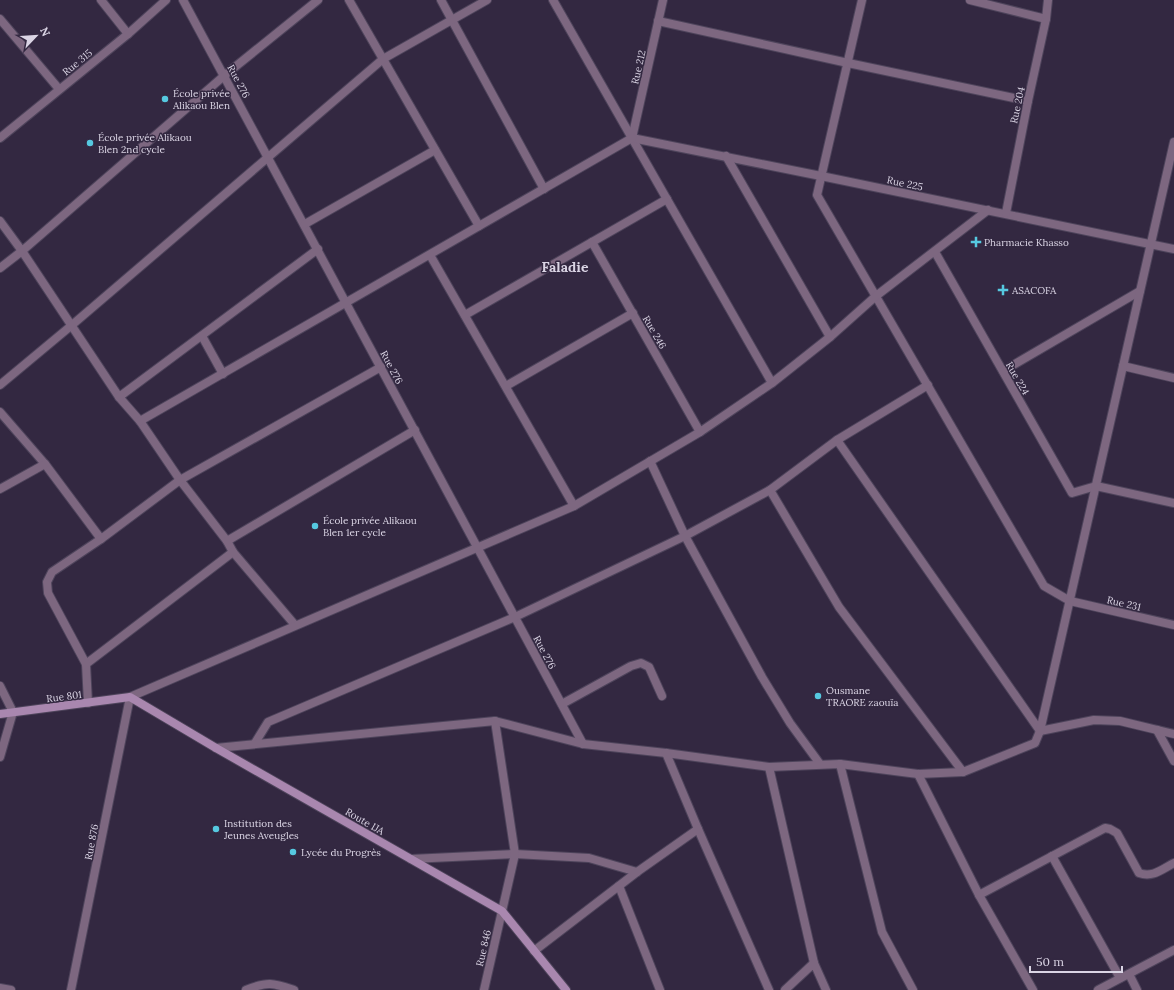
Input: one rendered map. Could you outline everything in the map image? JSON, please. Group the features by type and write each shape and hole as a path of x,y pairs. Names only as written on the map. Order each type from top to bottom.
{"street":[{"path":"101,0 128,34"},
{"name":"Rue 315","path":"0,138 128,34 166,0"},
{"name":"Rue 276","path":"183,0 225,75 583,744"},
{"path":"0,268 22,251 225,75 318,0"},
{"path":"349,0 479,226"},
{"path":"441,0 544,189"},
{"path":"0,385 383,59 487,0"},
{"path":"553,0 772,383"},
{"path":"558,8 560,0"},
{"name":"Rue 212","path":"632,138 663,0"},
{"name":"Rue 231","path":"862,0 817,195 1044,586 1070,601 1174,625"},
{"path":"970,0 1046,19"},
{"name":"Rue 204","path":"1006,213 1046,19 1048,0"},
{"path":"0,19 60,89"},
{"path":"658,21 1028,101"},
{"path":"140,422 632,138"},
{"name":"Rue 225","path":"632,138 1006,213 1174,249"},
{"path":"216,748 255,743 495,721 583,744 666,753 769,767 840,764 918,774 963,772 1035,743 1040,731 1174,142"},
{"path":"305,224 435,150"},
{"path":"726,156 830,337"},
{"path":"465,315 667,199"},
{"path":"130,697 477,546 574,506 700,432 772,383 830,337 876,296 988,210"},
{"path":"0,221 22,251 119,397 140,422 180,480 227,540 233,552 295,625"},
{"name":"Rue 246","path":"592,242 700,432"},
{"path":"119,397 318,249"},
{"name":"Rue 224","path":"935,252 1072,493 1096,486"},
{"path":"430,255 574,506"},
{"path":"1003,371 1140,290"},
{"path":"506,386 633,313"},
{"path":"202,336 223,374"},
{"path":"1123,366 1174,378"},
{"path":"88,702 86,664 48,593 47,582 52,572 180,480 381,367"},
{"path":"255,743 268,722 515,617 686,536 770,490 837,440 928,385"},
{"path":"0,412 45,464 101,538"},
{"path":"227,540 415,430"},
{"path":"837,440 1040,731"},
{"path":"650,462 686,536 762,677 790,723 820,764"},
{"path":"0,489 45,464"},
{"path":"1096,486 1174,503"},
{"path":"770,490 839,607 963,772"},
{"path":"86,664 233,552"},
{"path":"562,704 631,666 641,663 648,667 662,696"},
{"path":"0,686 13,712 0,757"},
{"name":"Rue 801","path":"0,714 130,697"},
{"name":"Route IJA","path":"130,697 216,748 502,911 566,990"},
{"name":"Rue 876","path":"71,990 130,697"},
{"path":"1040,731 1094,720 1120,721 1174,734"},
{"path":"495,721 515,854"},
{"path":"1157,730 1174,761"},
{"path":"666,753 769,990"},
{"path":"840,764 882,932 913,990"},
{"path":"769,767 814,963 826,990"},
{"path":"918,774 979,895 1033,990"},
{"path":"979,895 1105,828 1117,833 1139,873 1146,876 1174,863"},
{"path":"534,951 637,872 698,829"},
{"path":"411,859 515,854 589,858 637,872"},
{"name":"Rue 846","path":"484,990 515,854"},
{"path":"1052,856 1120,978"},
{"path":"619,886 660,990"},
{"path":"1098,990 1174,950"},
{"path":"785,990 814,963"},
{"path":"1129,974 1137,990"},
{"path":"246,990 259,984 273,983 294,990"},
{"path":"0,988 11,990"}],"place":[{"name":"École privée Alikaou Blen","path":"165,99"},
{"name":"École privée Alikaou Blen 2nd cycle","path":"90,143"},
{"name":"Pharmacie Khasso","path":"976,242"},
{"name":"ASACOFA","path":"1003,290"},
{"name":"École privée Alikaou Blen 1er cycle","path":"315,526"},
{"name":"Ousmane TRAORE zaouïa","path":"818,696"},
{"name":"Institution des Jeunes Aveugles","path":"216,829"},
{"name":"Lycée du Progrès","path":"293,852"}],"district":[{"name":"Faladie","path":"565,267"}]}
